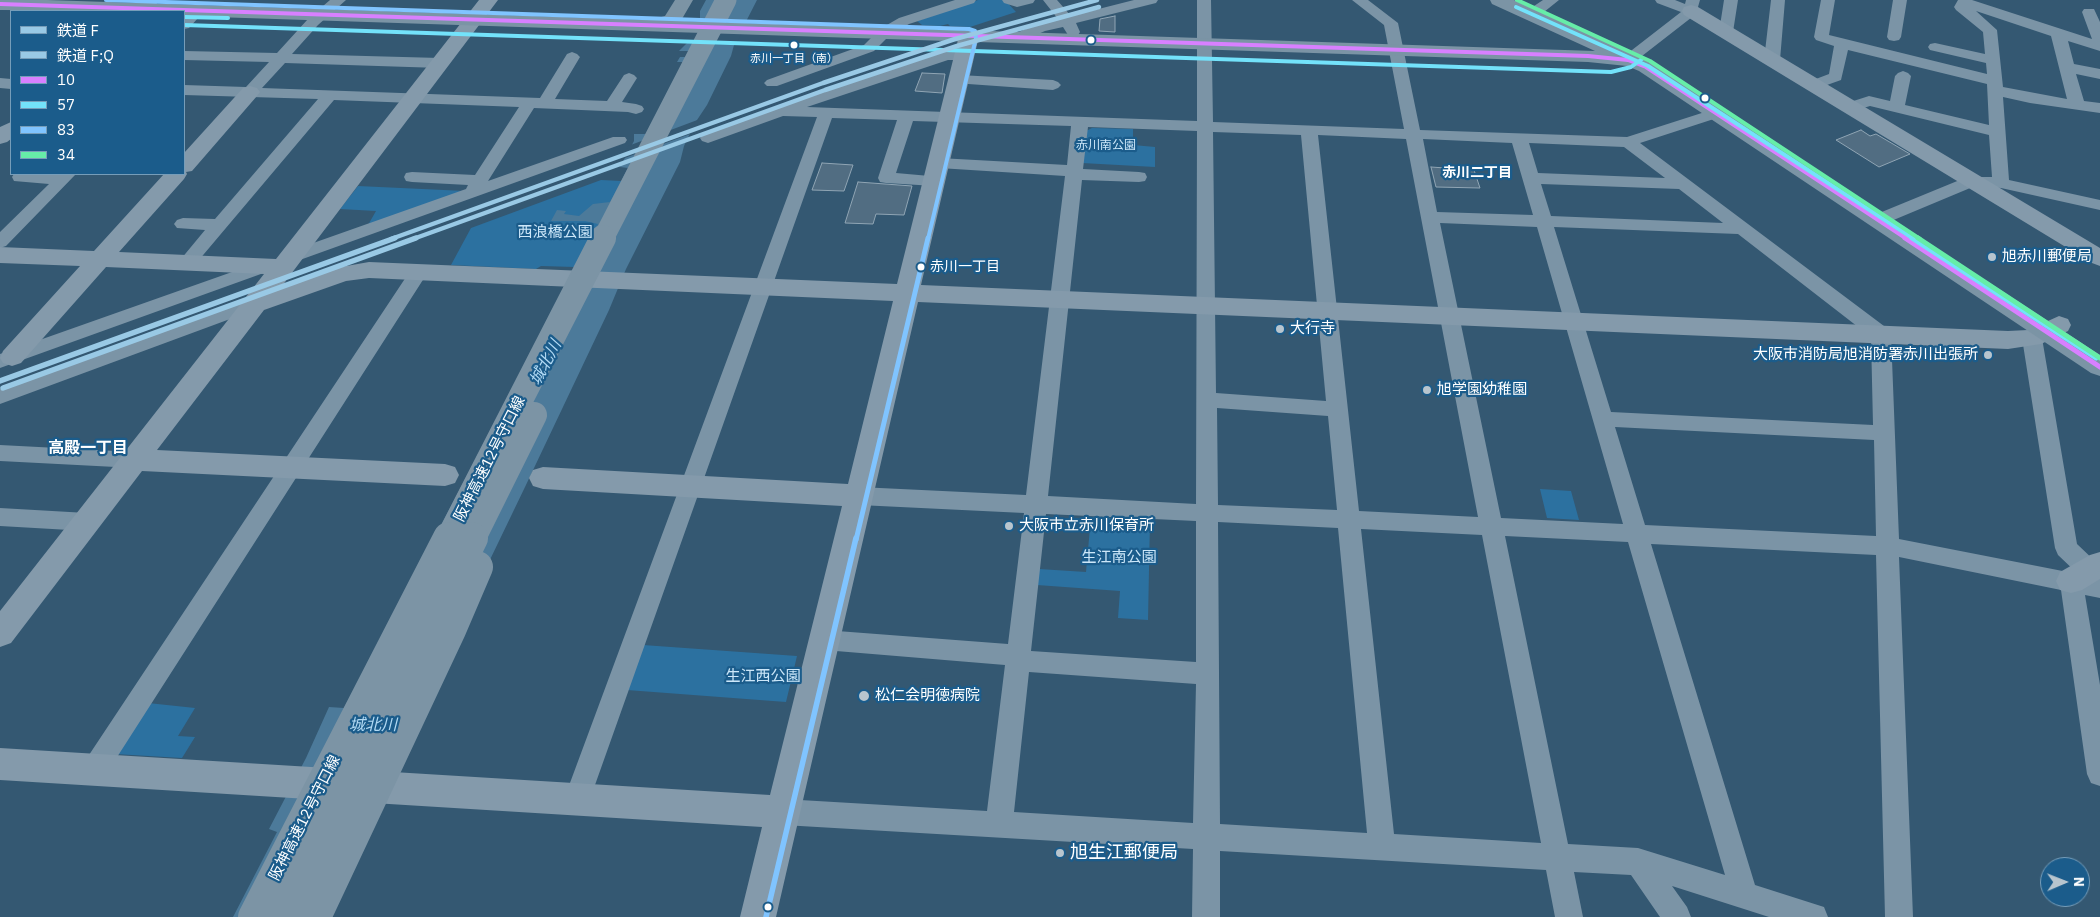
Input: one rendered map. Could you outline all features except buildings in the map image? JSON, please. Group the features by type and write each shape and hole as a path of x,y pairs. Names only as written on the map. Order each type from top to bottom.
{"highway":[{"path":"653,25 676,26 684,0"},
{"name":"阪神高速12号守口線","path":"254,917 726,0"},
{"name":"阪神高速12号守口線","path":"286,917 373,737 742,0"},
{"path":"315,917 450,630 477,567 519,446"}],"main road":[{"path":"1499,0 1632,56 1652,59 2046,332 2100,367"},
{"path":"1519,0 1546,4 1632,56 1714,114 1884,218"},
{"path":"0,4 144,7 318,18"},
{"path":"477,15 653,25"},
{"path":"186,20 477,15 754,32 881,36 965,54 1204,48"},
{"path":"965,54 1019,37 1204,48 1398,54 1611,65 1632,56"},
{"path":"2046,332 2100,352"}],"street":[{"path":"185,165 318,18 339,0"},
{"path":"772,83 869,48 881,36 904,21 969,0"},
{"path":"1009,0 1017,3 1028,0"},
{"path":"1050,0 1070,27"},
{"path":"1019,37 1040,28 1070,27 1151,0"},
{"path":"1204,0 1208,674 1206,917"},
{"path":"1359,0 1391,23 1558,858 1568,917"},
{"path":"1662,0 1692,6 1726,32 2100,258"},
{"path":"1726,32 1731,0"},
{"path":"1772,60 1778,0"},
{"path":"1828,0 1821,37 1995,85 2030,98 2100,108"},
{"path":"1894,37 1900,0"},
{"path":"2001,183 1990,30 1961,7 1960,1 2100,47"},
{"path":"1632,56 1692,6"},
{"path":"2089,12 2100,42"},
{"path":"0,634 9,610 87,522 255,304 280,263 414,98 477,15"},
{"path":"2058,33 2078,105"},
{"path":"1813,85 1836,76 1842,44"},
{"path":"1935,47 1993,60"},
{"path":"758,917 965,54"},
{"path":"708,138 948,55 965,54 1053,85"},
{"path":"185,55 440,63"},
{"path":"476,186 572,57"},
{"path":"2067,68 2100,74"},
{"path":"1897,108 1903,76"},
{"path":"612,106 629,78"},
{"path":"185,90 612,106 636,109"},
{"path":"187,263 330,95"},
{"path":"1850,107 1870,100 1996,132"},
{"path":"782,111 1628,142 1714,114"},
{"path":"577,799 826,112"},
{"path":"906,116 886,178 937,172 1074,173 1139,177"},
{"path":"999,825 1080,122"},
{"path":"0,138 10,129"},
{"path":"1309,130 1382,848"},
{"path":"1519,138 1744,894"},
{"path":"6,359 280,263 476,186 619,140"},
{"path":"1628,142 1881,334"},
{"path":"6,359 100,259 175,175"},
{"path":"20,177 65,176"},
{"path":"0,242 65,176"},
{"path":"412,177 476,186"},
{"path":"1531,178 1684,184"},
{"path":"1884,218 1973,181 2001,183 2100,205"},
{"path":"1430,217 1743,229"},
{"path":"183,224 219,225"},
{"path":"0,255 187,263 280,263"},
{"path":"0,396 245,306 351,272 369,270 2008,340 2046,332 2066,548 2090,576 2087,680 2100,774"},
{"path":"94,770 419,272"},
{"path":"1881,334 1899,917"},
{"path":"1206,400 1337,409"},
{"path":"1603,419 1884,433"},
{"path":"0,453 445,475"},
{"path":"543,478 859,496 1889,546 2090,576"},
{"path":"0,517 87,522"},
{"path":"824,640 1208,674"},
{"path":"0,764 1638,862 1814,917"},
{"path":"1638,862 1676,917"}],"green space":[{"path":"978,0 1005,0 1016,12 970,27 950,26 948,24 940,26 922,25 917,21"},
{"name":"赤川南公園","path":"1092,128 1133,129 1133,145 1155,147 1155,167 1082,163 1086,131"},
{"name":"西浪橋公園","path":"601,180 622,181 575,267 541,266 536,269 451,265 471,228"},
{"path":"358,186 465,191 368,225 376,211 340,209"},
{"path":"1540,489 1571,491 1579,520 1547,518"},
{"name":"生江南公園","path":"1091,517 1150,520 1148,620 1118,618 1120,591 1037,585 1039,569 1086,572"},
{"name":"生江西公園","path":"643,645 797,656 786,702 627,690"},
{"path":"148,703 195,708 178,736 195,737 182,758 115,754"}],"water":[{"name":"城北川","path":"706,0 757,0 707,105 695,123 684,146 680,162 626,269 609,310 525,487 318,917 233,917 277,832 269,829 306,758 329,707 344,708 598,224 585,221 551,221 557,210 566,211 564,214 579,216 593,204 610,202 628,168 620,167 634,141 634,134 646,134 683,62 677,62 680,57 686,57 689,51 679,51 687,43 700,18 700,11"}],"pier":[{"path":"697,18 748,20 736,45 683,43"},
{"path":"700,119 693,133 622,159 628,146"}],"rail line":[{"name":"F","path":"0,381 823,83 955,39 1097,0"},
{"name":"F;Q","path":"3,388 825,90 957,46 1099,7"}],"transit line":[{"name":"83","path":"106,0 969,29 975,31 976,38 766,917"},
{"name":"34","path":"1517,0 1650,61 2100,358"},
{"name":"10","path":"0,4 183,10"},
{"name":"57","path":"1516,7 1648,66 2096,358"},
{"name":"10","path":"185,10 1588,56 1628,60 1646,67 2100,367"},
{"name":"57","path":"185,17 228,18"},
{"name":"57","path":"185,25 1611,72 1631,67 1642,59"}],"place":[{"name":"赤川一丁目（南）","path":"794,45"},
{"name":"旭赤川郵便局","path":"1992,257"},
{"name":"赤川一丁目","path":"921,267"},
{"name":"大行寺","path":"1280,329"},
{"name":"大阪市消防局旭消防署赤川出張所","path":"1988,355"},
{"name":"旭学園幼稚園","path":"1427,390"},
{"name":"大阪市立赤川保育所","path":"1009,526"},
{"name":"松仁会明徳病院","path":"864,696"},
{"name":"旭生江郵便局","path":"1060,853"}],"district":[{"name":"赤川二丁目","path":"1477,173"},
{"name":"高殿一丁目","path":"88,448"}]}
